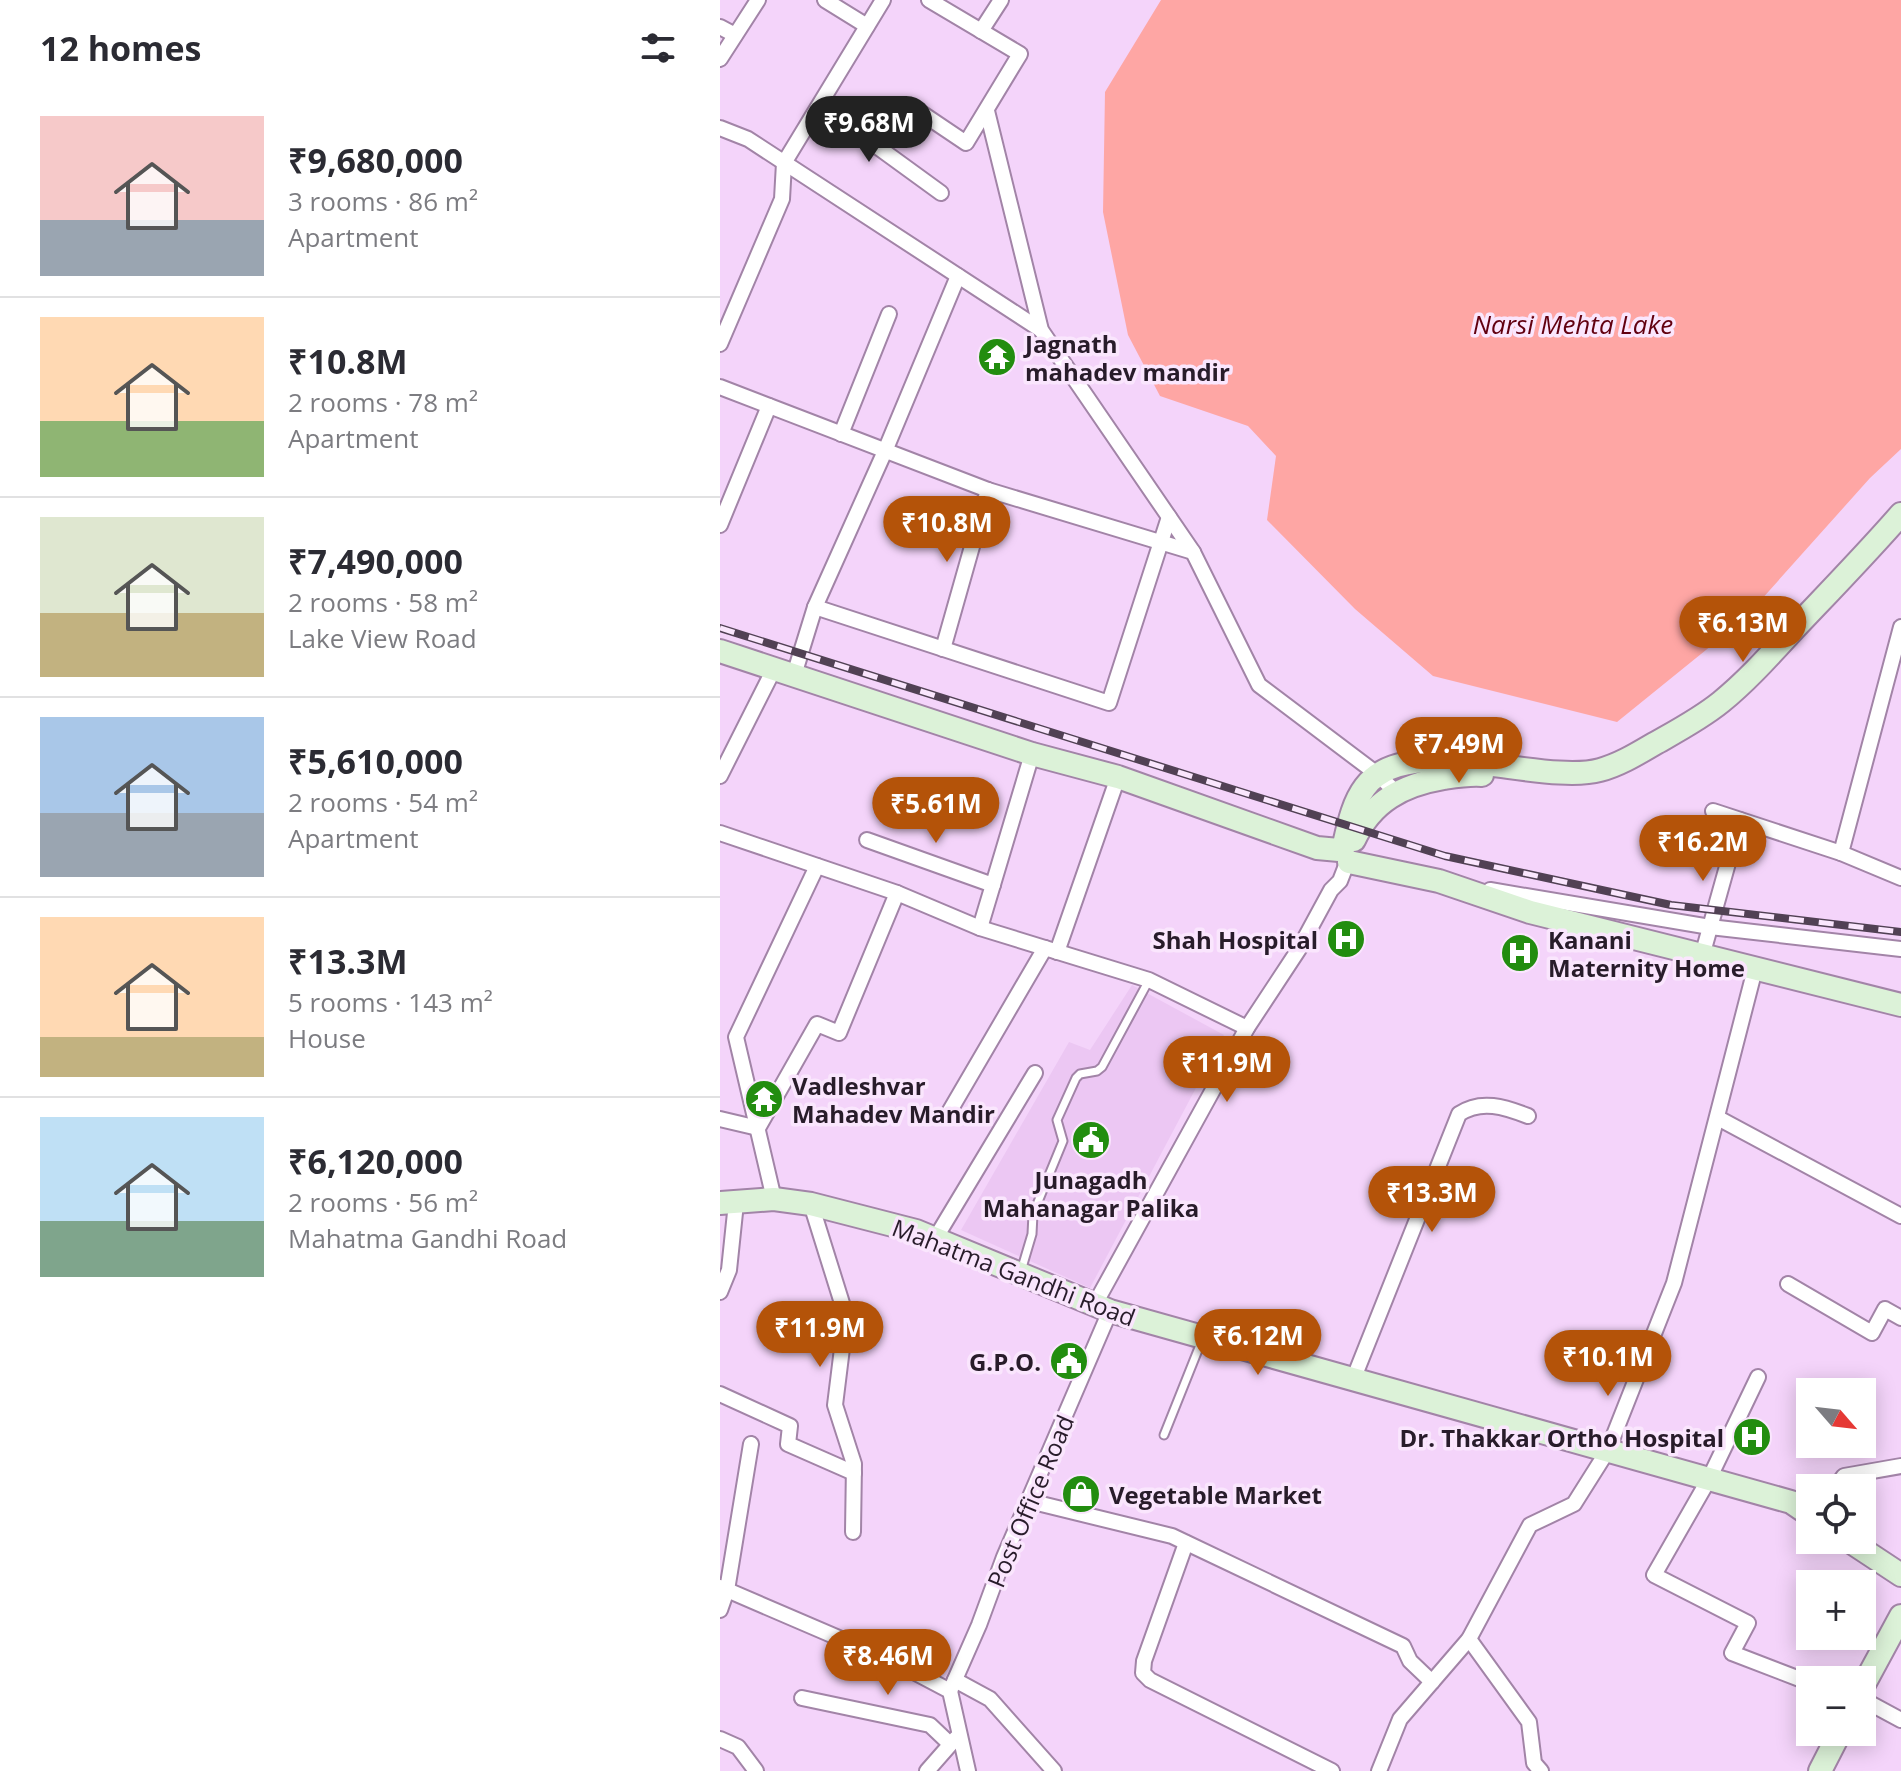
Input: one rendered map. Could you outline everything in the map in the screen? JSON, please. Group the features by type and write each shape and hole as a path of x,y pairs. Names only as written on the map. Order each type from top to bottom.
{"main road":[{"path":"1341,854 1356,803 1365,786 1377,774 1427,761 1473,762 1585,773 1616,764 1688,724 1722,702 1899,524"},
{"path":"1341,854 1382,801 1420,782 1471,774 1574,788 1617,781 1732,709 1899,524"},
{"path":"720,651 1032,754 1118,777 1378,866 1439,881 1530,912 1901,1005"},
{"name":"Mahatma Gandhi Road","path":"728,1203 774,1199 811,1204 916,1231 1103,1308 1796,1505"},
{"path":"1869,1554 1901,1575"},
{"path":"1874,1666 1901,1616"},
{"path":"1820,1771 1833,1746"}],"street":[{"path":"720,59 758,0"},
{"path":"825,0 867,26"},
{"path":"720,344 782,199 784,163 883,0"},
{"path":"914,108 966,143 1020,54 929,0"},
{"path":"981,31 1001,0"},
{"path":"720,27 735,35"},
{"path":"820,105 941,193"},
{"path":"987,111 1041,330 1193,552 1259,685 1377,774 1396,792"},
{"path":"720,128 748,139 1041,330"},
{"path":"720,776 784,672 815,607 958,276"},
{"path":"841,434 889,314"},
{"path":"720,387 988,490 1193,552"},
{"path":"720,525 769,406"},
{"path":"943,649 988,490"},
{"path":"815,607 1109,703 1169,517"},
{"path":"1841,853 1901,627"},
{"path":"980,928 1032,754"},
{"path":"948,1114 1051,950 1118,777"},
{"path":"1713,811 1841,853 1901,878"},
{"path":"1702,956 1740,820"},
{"path":"720,833 897,893 980,928 1149,980 1247,1028"},
{"path":"867,840 993,885"},
{"name":"Post Office Road","path":"953,1686 1029,1501 1103,1308 1247,1028 1299,949 1331,890 1330,878 1341,854"},
{"path":"774,1199 736,1037 817,866"},
{"path":"1439,881 1710,927 1901,949"},
{"path":"758,1128 817,1024 839,1033 897,893"},
{"path":"1379,1771 1400,1719 1469,1639 1530,1525 1574,1504 1608,1450 1674,1283 1755,969"},
{"path":"935,1239 1035,1073"},
{"path":"1353,1380 1459,1114 1469,1107 1485,1105 1508,1108 1528,1116"},
{"path":"1718,1118 1901,1216"},
{"path":"720,1119 758,1128"},
{"path":"720,1292 729,1270 728,1203"},
{"path":"811,1204 846,1316 835,1405 854,1464 853,1532"},
{"path":"1788,1284 1872,1333 1885,1309 1901,1317"},
{"path":"1758,1377 1709,1479 1654,1575 1748,1623 1732,1653 1796,1678"},
{"path":"720,1394 790,1426 788,1444 854,1473"},
{"path":"720,1610 751,1444"},
{"path":"1855,1474 1901,1466"},
{"path":"1029,1501 1172,1536 1403,1646 1410,1661 1432,1682"},
{"path":"1186,1543 1144,1661 1143,1673 1150,1680 1332,1771"},
{"path":"724,1589 990,1699 1054,1771"},
{"path":"1469,1639 1529,1722 1534,1763 1541,1771"},
{"path":"953,1686 955,1739 968,1771"},
{"path":"802,1698 930,1725 955,1739"},
{"path":"1876,1707 1901,1720"},
{"path":"720,1739 738,1747 756,1771"},
{"path":"927,1771 955,1739"}],"lane":[{"path":"1020,1273 1032,1234 1033,1214 1063,1141 1057,1120 1076,1078 1102,1067 1149,980"},
{"path":"1164,1435 1203,1338"}],"shaded area":[{"name":"Junagadh Mahanagar Palika","path":"1132,985 1224,1035 1090,1288 961,1230 1069,1042 1090,1050"}],"water":[{"name":"Narsi Mehta Lake","path":"1161,0 1901,0 1901,449 1870,478 1743,620 1617,722 1433,676 1355,609 1267,520 1276,456 1248,426 1160,396 1128,335 1103,212 1105,92"}],"railway":[{"path":"720,628 1445,856 1671,905 1901,932"}],"place":[{"name":"Jagnath mahadev mandir","path":"997,357"},
{"name":"Shah Hospital","path":"1346,939"},
{"name":"Kanani Maternity Home","path":"1520,953"},
{"name":"Vadleshvar Mahadev Mandir","path":"764,1099"},
{"name":"Junagadh Mahanagar Palika","path":"1091,1140"},
{"name":"G.P.O.","path":"1069,1361"},
{"name":"Dr. Thakkar Ortho Hospital","path":"1752,1437"},
{"name":"Vegetable Market","path":"1081,1494"}]}
